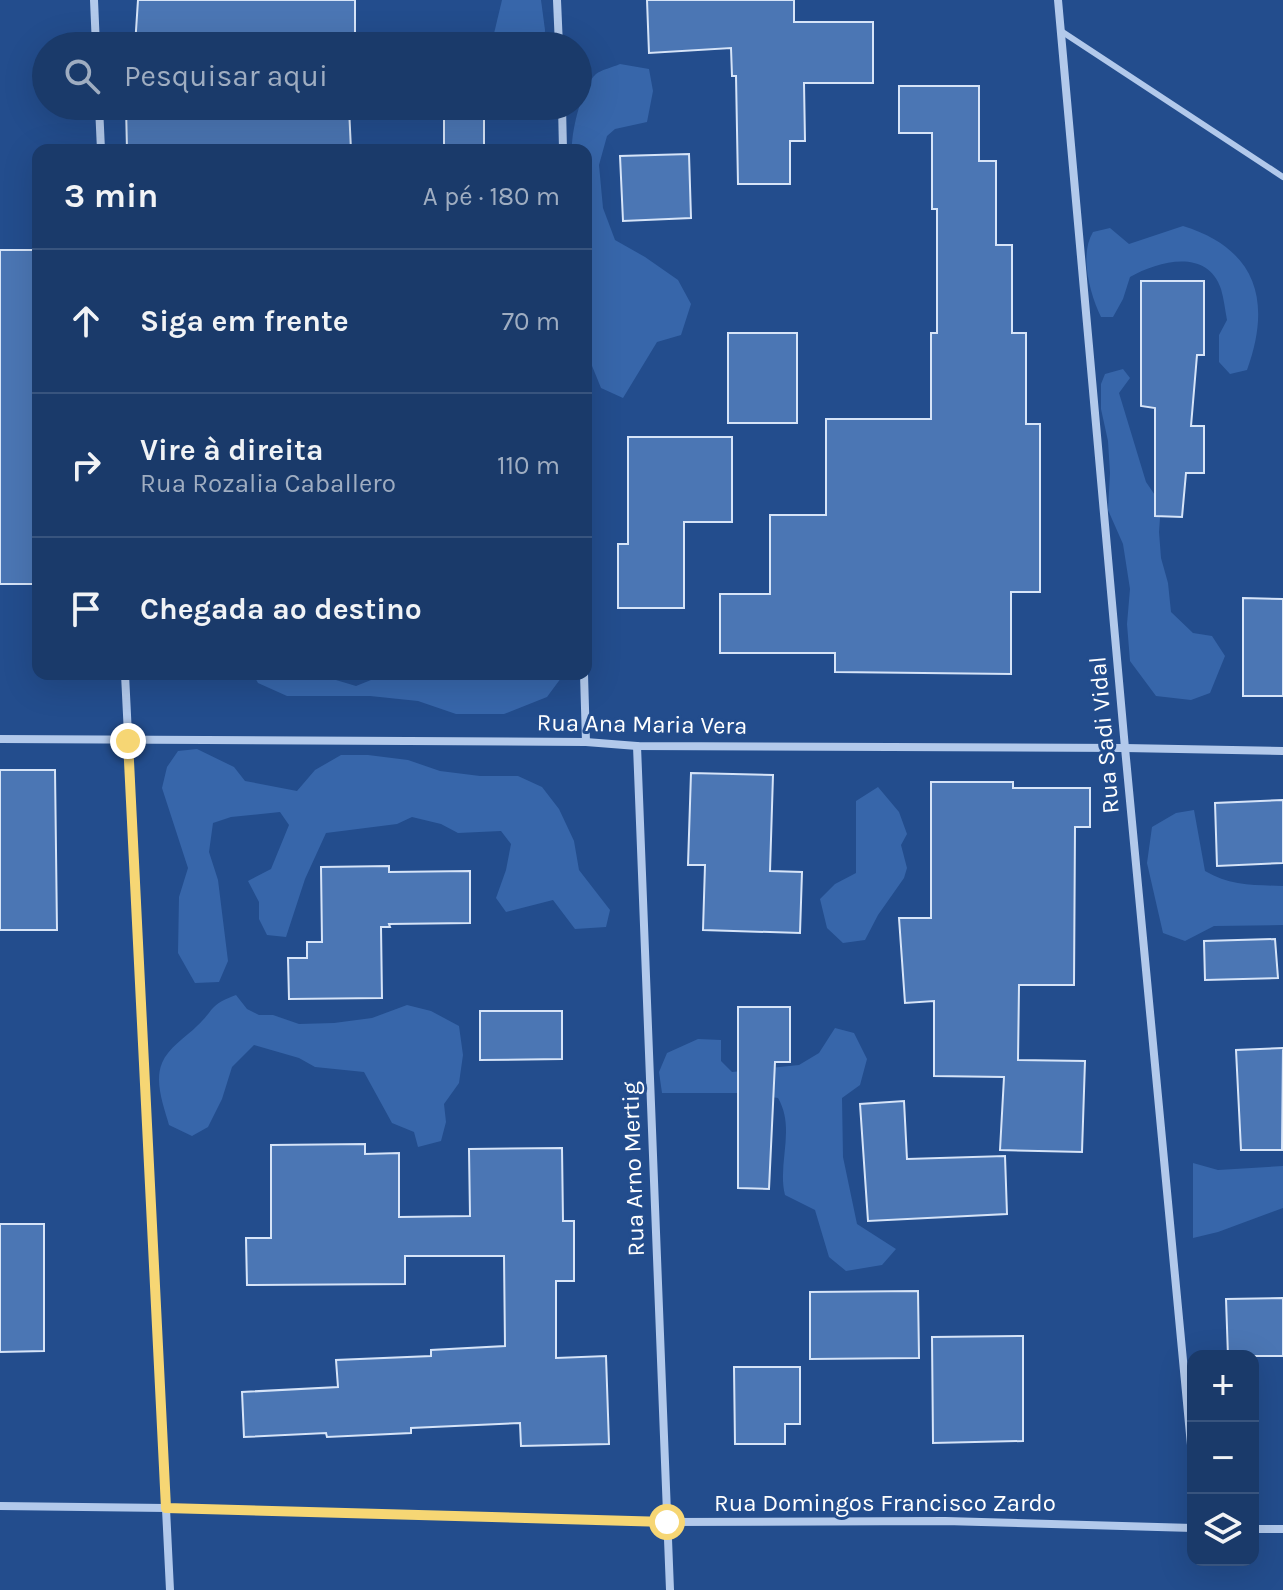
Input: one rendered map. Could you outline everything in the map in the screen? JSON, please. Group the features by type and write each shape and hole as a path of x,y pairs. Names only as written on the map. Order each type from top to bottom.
{"street":[{"path":"94,0 95,32"},
{"path":"557,0 558,32"},
{"name":"Rua Sadi Vidal","path":"1058,0 1189,1422"},
{"path":"100,120 101,144"},
{"path":"562,120 563,144"},
{"path":"125,680 170,1590"},
{"path":"584,680 586,742"},
{"name":"Rua Ana Maria Vera","path":"0,739 586,742 637,746 1283,751"},
{"name":"Rua Arno Mertig","path":"637,746 670,1590"},
{"name":"Rua Domingos Francisco Zardo","path":"0,1506 667,1522 945,1521 1187,1528"},
{"path":"1259,1529 1283,1529"}],"lane":[{"path":"1061,31 1283,177"}],"shaded area":[{"path":"502,0 541,0 545,32 494,32"},
{"path":"620,64 649,69 653,91 647,122 615,129 607,136 599,165 603,208 615,240 678,280 691,304 681,335 657,342 623,398 601,388 592,366 592,144 572,144 576,120 592,120 592,79 598,73"},
{"path":"1183,226 1228,248 1242,263 1252,281 1258,322 1247,370 1230,374 1219,362 1219,335 1227,320 1221,289 1214,276 1194,263 1154,266 1130,277 1113,317 1101,317 1086,263 1093,232 1110,228 1129,244"},
{"path":"1123,369 1130,378 1119,393 1146,482 1161,504 1161,558 1171,612 1193,633 1212,636 1225,656 1210,693 1191,700 1156,696 1130,661 1127,624 1130,589 1123,544 1108,510 1108,441 1101,409 1101,384 1105,374"},
{"path":"256,680 336,680 356,686 371,680 560,680 547,697 504,714 456,714 418,701 370,696 287,696"},
{"path":"197,749 234,767 245,781 297,791 315,770 341,755 408,760 440,771 480,776 518,776 542,787 559,809 574,841 579,870 610,910 606,927 575,929 553,900 506,912 496,898 511,844 501,831 458,833 441,824 412,817 397,824 326,833 305,879 286,937 267,935 259,919 259,902 248,881 271,869 289,825 280,812 231,817 213,823 209,852 218,880 228,961 219,982 195,983 178,953 179,897 188,868 162,788 167,767 178,751"},
{"path":"878,787 899,812 907,834 901,845 907,868 904,878 865,940 843,943 827,928 820,899 835,884 856,873 856,801"},
{"path":"1194,810 1205,871 1233,882 1283,886 1283,925 1214,926 1185,941 1163,933 1147,863 1152,827 1176,813"},
{"path":"236,995 247,1009 259,1015 273,1015 299,1024 372,1018 407,1005 431,1011 459,1026 463,1055 459,1083 444,1104 446,1122 441,1141 418,1147 414,1132 392,1123 364,1072 315,1067 299,1058 254,1045 232,1067 222,1099 208,1127 192,1136 169,1125 159,1086 162,1063 217,1004"},
{"path":"835,1028 854,1033 867,1059 860,1085 842,1098 843,1157 857,1224 896,1249 882,1265 846,1271 829,1257 815,1210 785,1195 786,1122 778,1098 746,1093 662,1093 659,1072 667,1053 698,1039 721,1040 721,1061 732,1072 799,1065 819,1053"},
{"path":"1193,1163 1218,1170 1283,1166 1283,1208 1193,1238"}],"building":[{"path":"138,0 355,0 355,32 136,32"},
{"path":"647,0 794,0 794,22 873,22 873,83 804,83 805,141 790,141 790,184 738,184 736,76 732,76 731,48 649,53"},
{"path":"899,86 979,86 979,161 996,161 996,245 1012,245 1012,333 1026,333 1026,424 1040,424 1040,592 1011,592 1011,674 835,672 835,653 720,653 720,594 770,594 770,515 826,515 826,419 931,419 931,333 937,333 937,209 932,209 932,133 899,133"},
{"path":"126,120 350,120 351,144 127,144"},
{"path":"444,120 484,120 484,144 444,144"},
{"path":"689,154 691,218 623,221 620,156"},
{"path":"0,250 32,250 32,584 0,584"},
{"path":"1141,281 1204,281 1204,355 1197,355 1191,426 1204,426 1204,473 1186,473 1182,517 1155,516 1155,408 1141,406"},
{"path":"728,333 797,333 797,423 728,423"},
{"path":"628,437 732,437 732,522 684,522 684,608 618,608 618,544 628,544"},
{"path":"1243,598 1283,599 1283,696 1243,696"},
{"path":"0,770 55,770 57,930 0,930"},
{"path":"691,773 773,775 770,871 802,872 800,933 703,930 705,865 688,865"},
{"path":"931,782 1013,782 1013,788 1090,788 1090,827 1075,827 1074,985 1019,985 1018,1060 1085,1061 1082,1152 1000,1150 1004,1077 934,1076 934,1001 905,1003 899,918 931,918"},
{"path":"1283,800 1283,863 1217,866 1215,803"},
{"path":"389,866 389,872 470,871 470,923 389,924 390,927 381,927 382,998 289,999 288,958 307,958 307,942 322,942 321,867"},
{"path":"1275,939 1278,978 1205,980 1204,941"},
{"path":"738,1007 790,1007 790,1062 775,1062 769,1189 738,1188"},
{"path":"480,1011 562,1011 562,1059 480,1060"},
{"path":"1283,1048 1282,1150 1241,1150 1236,1050"},
{"path":"904,1101 907,1159 1005,1156 1007,1214 868,1221 860,1104"},
{"path":"365,1144 365,1154 399,1153 399,1217 470,1216 469,1149 562,1148 563,1221 574,1221 574,1281 556,1281 556,1358 606,1356 609,1444 521,1446 520,1423 411,1428 411,1433 244,1437 242,1392 338,1387 336,1360 431,1356 431,1350 505,1346 504,1256 405,1256 405,1284 247,1285 246,1238 271,1238 271,1145"},
{"path":"0,1224 44,1224 44,1351 0,1352"},
{"path":"918,1291 919,1358 810,1359 810,1292"},
{"path":"1283,1298 1283,1356 1259,1356 1259,1350 1228,1350 1226,1299"},
{"path":"1023,1336 1023,1441 933,1443 932,1337"},
{"path":"734,1367 800,1367 800,1424 785,1424 785,1444 735,1444"}],"route":[{"path":"128,741 166,1508 667,1522"}]}
